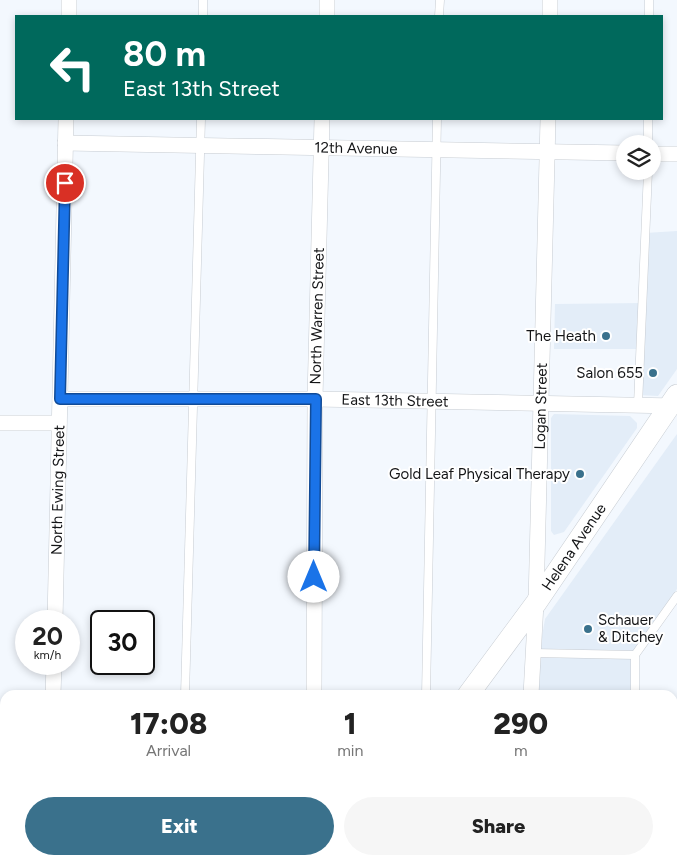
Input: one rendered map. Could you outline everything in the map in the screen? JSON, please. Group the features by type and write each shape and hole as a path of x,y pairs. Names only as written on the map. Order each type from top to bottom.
{"main road":[{"name":"Helena Avenue","path":"472,690 536,603 674,402"}],"street":[{"path":"69,0 69,15"},
{"path":"327,0 327,15"},
{"path":"550,0 550,15"},
{"name":"North Ewing Street","path":"55,610 66,120"},
{"name":"North Warren Street","path":"314,690 316,399 322,120"},
{"name":"Logan Street","path":"531,690 536,603 548,120"},
{"name":"12th Avenue","path":"65,143 616,153"},
{"path":"661,154 677,154"},
{"name":"East 13th Street","path":"60,399 316,399 638,405 674,402"},
{"path":"0,423 59,423"},
{"path":"53,690 54,675"}],"lane":[{"path":"203,0 203,15"},
{"path":"439,15 440,0"},
{"path":"649,0 649,15"},
{"path":"185,690 201,120"},
{"path":"426,690 437,120"},
{"path":"648,120 648,135"},
{"path":"638,405 648,180"},
{"path":"634,690 635,655 677,596"},
{"path":"534,654 635,655"}],"shaded area":[{"path":"677,231 677,369 658,396 638,395 640,349 554,349 555,304 642,303 645,233"},
{"path":"554,414 630,416 637,423 637,428 564,532 554,535 551,531 551,418"},
{"path":"677,434 677,589 635,648 631,690 533,690 545,619"}],"place":[{"name":"The Heath","path":"606,336"},
{"name":"Salon 655","path":"653,373"},
{"name":"Gold Leaf Physical Therapy","path":"580,474"},
{"name":"Schauer & Ditchey","path":"588,629"}],"route":[{"path":"65,183 60,399 316,399 314,577"}]}
